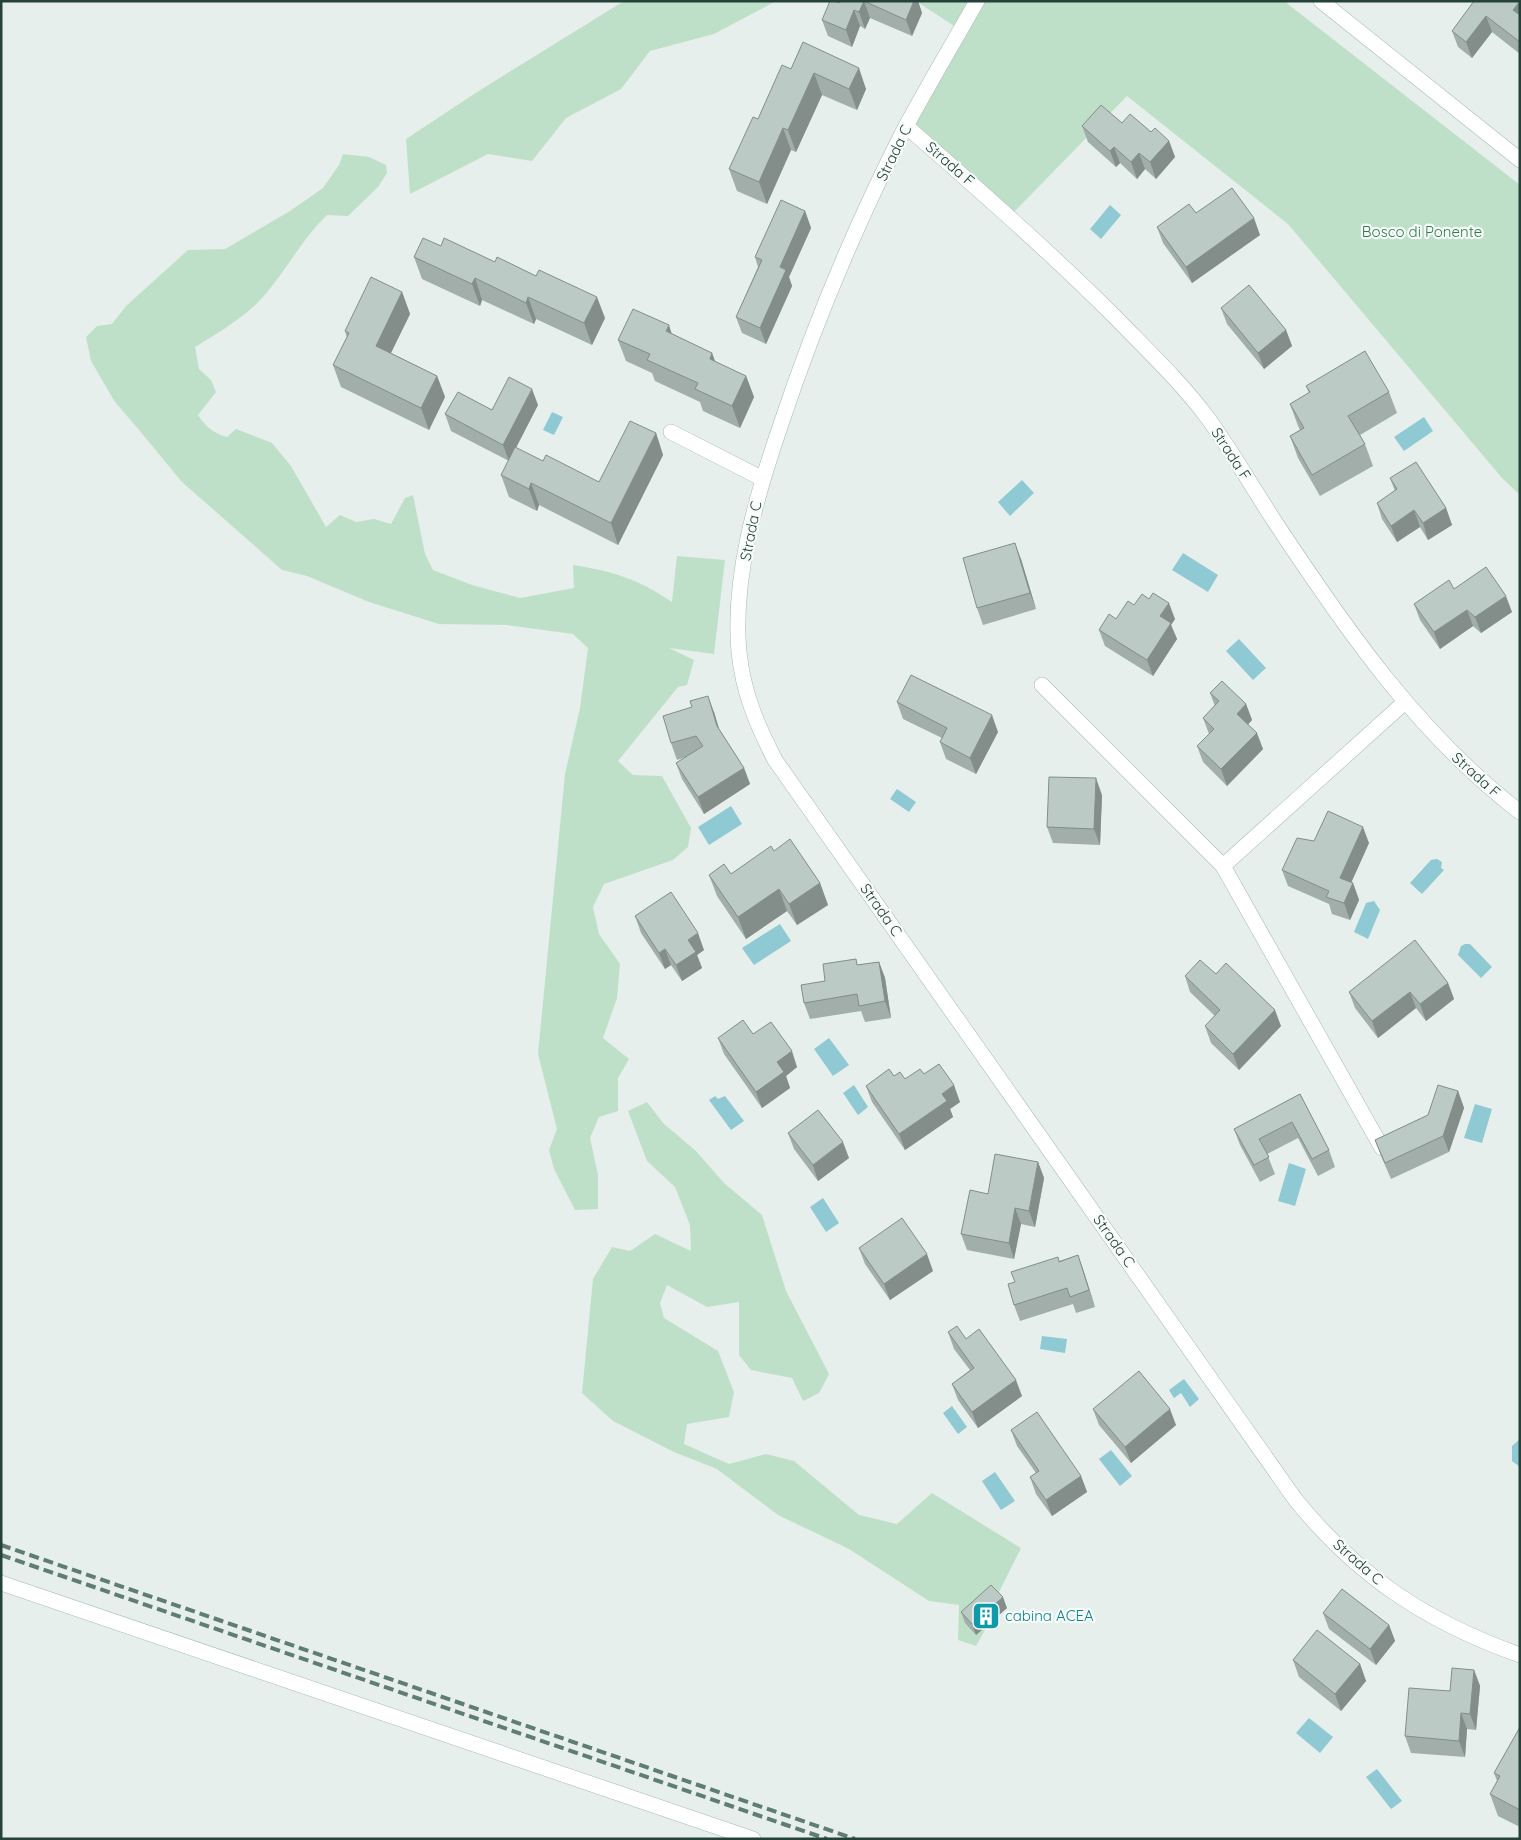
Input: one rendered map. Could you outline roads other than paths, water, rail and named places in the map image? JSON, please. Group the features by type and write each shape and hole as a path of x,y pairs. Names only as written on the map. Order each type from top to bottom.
{"street":[{"name":"Strada C","path":"977,1 906,126 818,320 763,479 744,564 740,599 739,650 748,703 775,760 1305,1511 1363,1568 1406,1601 1463,1634 1520,1655"},
{"path":"1321,1 1520,160"},
{"name":"Strada F","path":"906,126 1052,254 1178,383 1224,442 1349,632 1405,702 1456,757 1520,812"},
{"path":"671,432 763,479"},
{"path":"1042,685 1223,866 1382,1148"},
{"path":"1223,866 1405,702"},
{"path":"1,1583 753,1839"}],"water":[{"path":"1110,205 1121,215 1101,239 1090,229"},
{"path":"552,412 563,417 554,435 543,430"},
{"path":"1424,417 1433,431 1404,451 1394,437"},
{"path":"1022,480 1034,493 1010,516 998,502"},
{"path":"1183,553 1218,575 1208,592 1172,570"},
{"path":"1239,639 1266,668 1253,680 1226,651"},
{"path":"897,789 916,802 909,812 890,799"},
{"path":"731,806 742,824 709,845 698,827"},
{"path":"1437,859 1442,862 1441,868 1444,870 1422,894 1410,883 1431,860"},
{"path":"1374,901 1380,910 1368,939 1354,932 1366,903"},
{"path":"780,924 791,941 754,965 742,948"},
{"path":"1470,944 1492,967 1481,978 1458,955 1461,946"},
{"path":"829,1038 849,1065 833,1076 814,1049"},
{"path":"854,1085 868,1107 858,1115 843,1093"},
{"path":"715,1096 718,1099 725,1096 744,1121 731,1130 709,1100"},
{"path":"1475,1104 1492,1109 1482,1143 1464,1138"},
{"path":"1289,1163 1306,1169 1295,1206 1278,1201"},
{"path":"823,1198 839,1223 826,1232 810,1207"},
{"path":"1042,1336 1067,1339 1065,1353 1040,1349"},
{"path":"1184,1379 1199,1399 1190,1407 1181,1393 1174,1398 1169,1390"},
{"path":"952,1406 967,1427 958,1434 943,1413"},
{"path":"1520,1439 1520,1467 1512,1461 1512,1446"},
{"path":"1111,1450 1132,1476 1120,1486 1099,1459"},
{"path":"995,1472 1015,1501 1001,1510 982,1481"},
{"path":"1309,1718 1333,1737 1320,1753 1296,1733"},
{"path":"1377,1769 1402,1801 1391,1809 1366,1777"}],"railway":[{"path":"1,1545 855,1839"},
{"path":"1,1555 827,1839"}],"place":[{"name":"cabina ACEA","path":"986,1616"}],"park label":[{"name":"Bosco di Ponente","path":"1422,232"}]}
